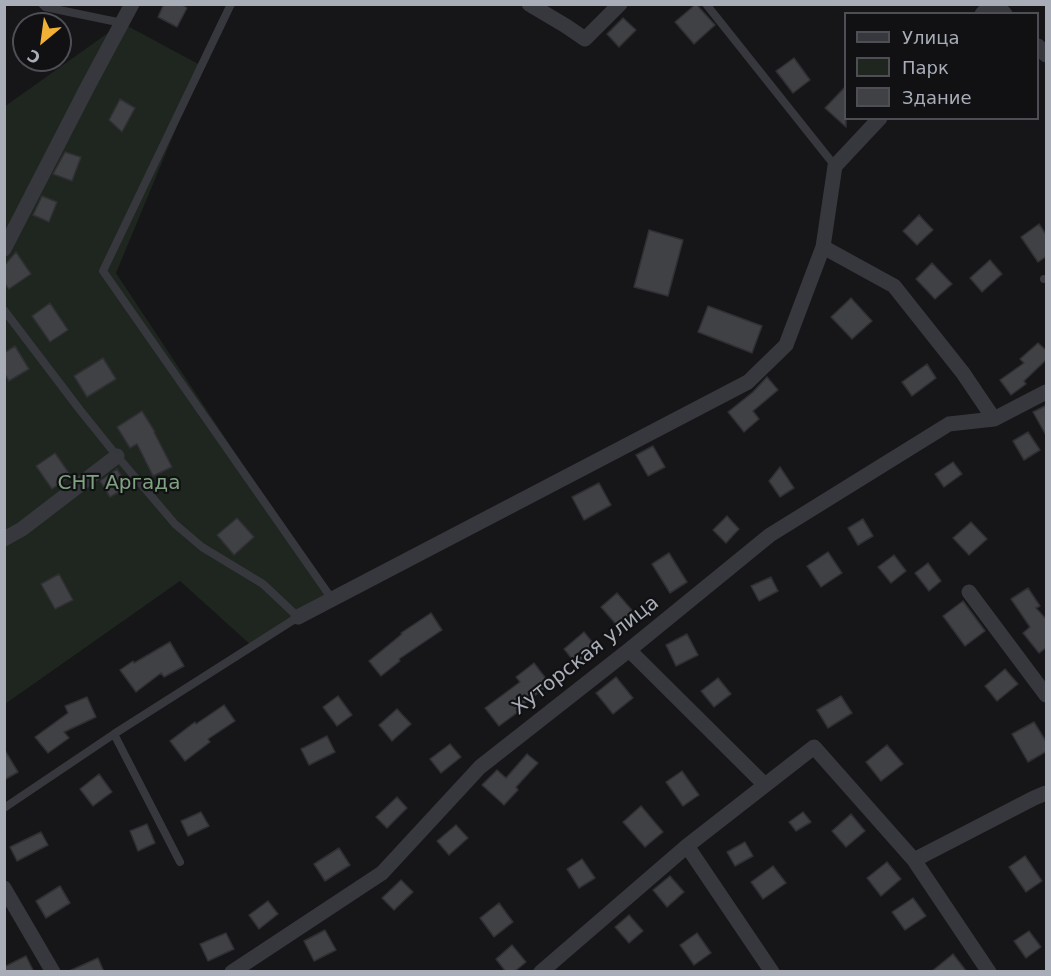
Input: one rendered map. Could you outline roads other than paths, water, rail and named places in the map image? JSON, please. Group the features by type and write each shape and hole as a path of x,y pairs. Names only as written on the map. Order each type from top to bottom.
{"street":[{"path":"4,249 132,4"},
{"path":"529,4 585,39 620,4"},
{"path":"298,617 748,382 786,345 823,247 835,166 878,120"},
{"path":"823,247 894,286 963,373 994,420 1047,392"},
{"name":"Хуторская улица","path":"232,972 382,873 480,767 770,535 949,424 994,420"},
{"path":"4,539 22,529 117,456"},
{"path":"969,592 1047,695"},
{"path":"629,650 765,785"},
{"path":"541,972 687,846 814,747 914,860 989,972"},
{"path":"914,860 1047,793"},
{"path":"687,846 772,972"},
{"path":"4,888 53,972"}],"lane":[{"path":"42,4 45,7 122,23"},
{"path":"231,4 103,271 332,599"},
{"path":"706,4 835,166"},
{"path":"4,310 80,410 175,524 202,548 263,584 298,617 114,734 4,808"},
{"path":"114,734 180,862"}],"park label":[{"name":"СНТ Аргада","path":"119,484"}]}
